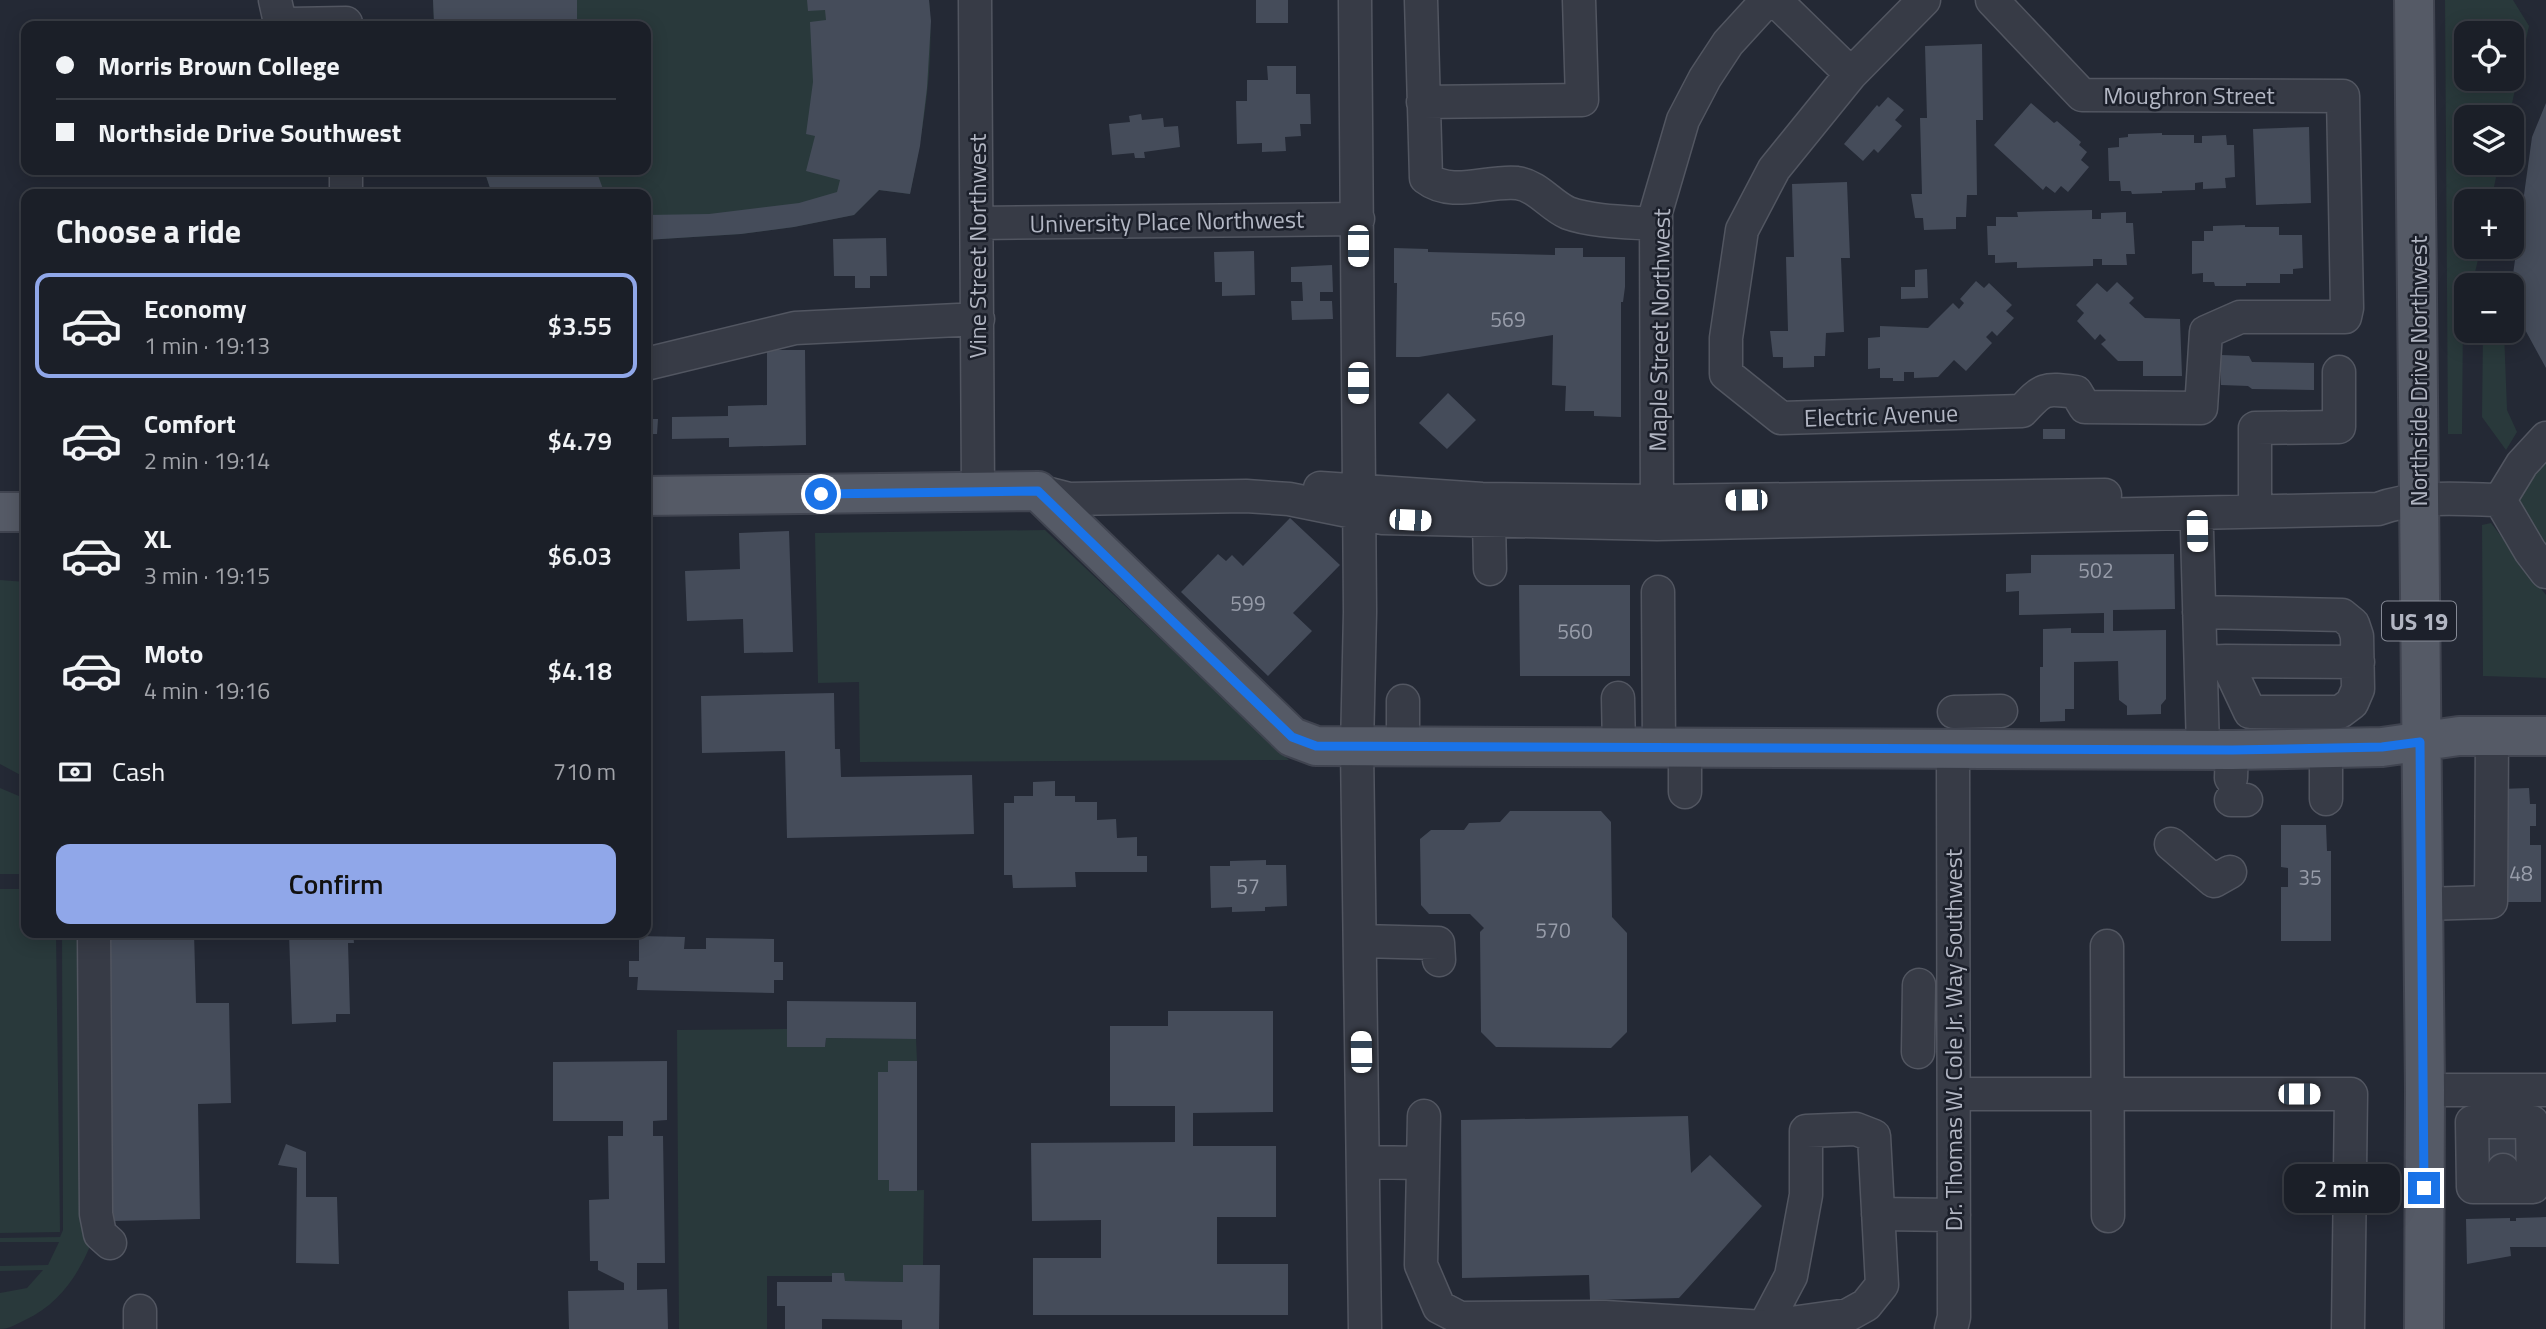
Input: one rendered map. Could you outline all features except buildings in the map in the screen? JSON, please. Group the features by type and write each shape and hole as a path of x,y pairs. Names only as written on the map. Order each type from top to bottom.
{"main road":[{"name":"Northside Drive Northwest","path":"2414,0 2409,501 2420,742"},
{"path":"651,496 1038,491 1292,737 1316,746 1969,750 2229,775 2326,748 2382,747 2459,736 2546,736"},
{"path":"0,512 21,512"},
{"name":"US 19","path":"2420,742 2425,1090 2424,1329"}],"street":[{"path":"275,0 279,18 284,21"},
{"name":"Vine Street Northwest","path":"975,0 978,491"},
{"path":"1355,0 1358,219 1357,748 1365,1329"},
{"path":"1421,0 1426,178 1435,185 1463,188 1518,183 1533,188 1567,212 1612,221 1655,224"},
{"path":"1423,102 1582,100 1579,0"},
{"path":"1773,0 1851,74 1924,0"},
{"name":"Maple Street Northwest","path":"1657,512 1656,212 1683,120 1705,78 1728,43 1760,8 1773,0"},
{"name":"Moughron Street","path":"1992,0 2082,94 2343,96 2345,317 2240,317 2206,332 2201,408 2181,408"},
{"path":"314,21 346,17"},
{"name":"Electric Avenue","path":"1851,74 1774,169 1742,230 1726,338 1726,373 1780,418 2022,411 2039,392 2058,390 2076,392 2085,407 2181,408"},
{"name":"University Place Northwest","path":"977,223 1358,219"},
{"path":"651,363 795,328 978,319"},
{"path":"2255,502 2255,428 2339,427 2339,372"},
{"path":"2500,500 2522,464 2546,438"},
{"path":"1038,491 1069,499 1246,496 1358,502 1482,499 1657,512 2049,518 2378,493 2409,501 2500,500"},
{"path":"2500,500 2530,551 2546,572"},
{"path":"1358,502 1383,518 1489,521 1657,512"},
{"path":"1489,521 1490,569"},
{"path":"2197,531 2199,612 2213,661 2229,775"},
{"path":"1658,592 1672,749 1685,792"},
{"path":"2199,612 2342,615 2353,624 2357,636 2358,689 2352,703 2340,712 2250,712 2213,661"},
{"path":"2213,661 2358,662"},
{"path":"1618,698 1619,748"},
{"path":"1403,701 1403,748"},
{"name":"Dr. Thomas W. Cole Jr. Way Southwest","path":"1951,1329 1954,1317 1954,1094 1969,750 1980,711"},
{"path":"2422,904 2491,902 2492,736"},
{"path":"2326,748 2326,799"},
{"path":"2171,844 2214,881 2231,872"},
{"path":"94,938 96,1214 100,1234 110,1243"},
{"path":"1360,942 1438,943 1438,960"},
{"path":"2107,946 2108,1216"},
{"path":"1918,1052 1919,985"},
{"path":"2425,1090 2546,1090"},
{"path":"2507,1125 2514,1090"},
{"path":"1954,1094 2351,1094 2347,1329"},
{"path":"1424,1116 1421,1265 1439,1307 1460,1318 1605,1317 1764,1328 1848,1315 1866,1305 1882,1285 1874,1136 1856,1129 1806,1131 1806,1195 1791,1276 1764,1328"},
{"path":"2472,1122 2507,1125 2532,1122 2533,1187 2503,1178 2473,1187 2472,1122"},
{"path":"1363,1162 1423,1163"},
{"path":"1878,1214 1954,1215"}],"shaded area":[{"path":"433,0 929,0 929,73 910,194 879,190 854,215 794,227 741,234 651,240 651,189 490,189 486,175 651,175 651,21 434,21"},
{"path":"2445,0 2513,0 2529,26 2524,49 2524,21 2454,21 2454,91 2515,91 2512,105 2454,105 2454,175 2496,175 2494,189 2454,189 2454,259 2478,259 2475,273 2454,273 2454,343 2463,343 2462,434 2448,434"},
{"path":"2483,343 2504,343 2507,410 2517,432 2506,450 2482,417"},
{"path":"2546,459 2546,551 2517,513 2517,490"},
{"path":"2491,523 2546,595 2546,678 2483,676 2482,525"},
{"path":"1045,530 1289,760 860,762 859,682 818,683 815,533"},
{"path":"0,580 21,582 21,775 0,764"},
{"path":"0,788 21,797 21,874 0,874"},
{"path":"0,889 21,889 21,938 56,938 60,1232 0,1233"},
{"path":"62,938 86,938 91,1244 80,1268 57,1298 37,1313 13,1326 0,1329 0,1293 27,1288 43,1270 0,1271 0,1266 48,1265 59,1242 0,1242 0,1238 60,1237 63,1230"},
{"path":"787,1029 787,1047 825,1047 826,1038 916,1039 917,1061 889,1061 888,1072 878,1072 878,1180 889,1180 889,1191 924,1190 923,1265 903,1265 903,1282 845,1281 844,1273 833,1276 767,1276 767,1329 679,1329 677,1030"}],"tunnel":[{"path":"2503,1131 2503,1170"}],"route":[{"path":"821,494 1038,491 1292,737 1316,746 2232,750 2382,747 2420,742 2424,1188"}]}
